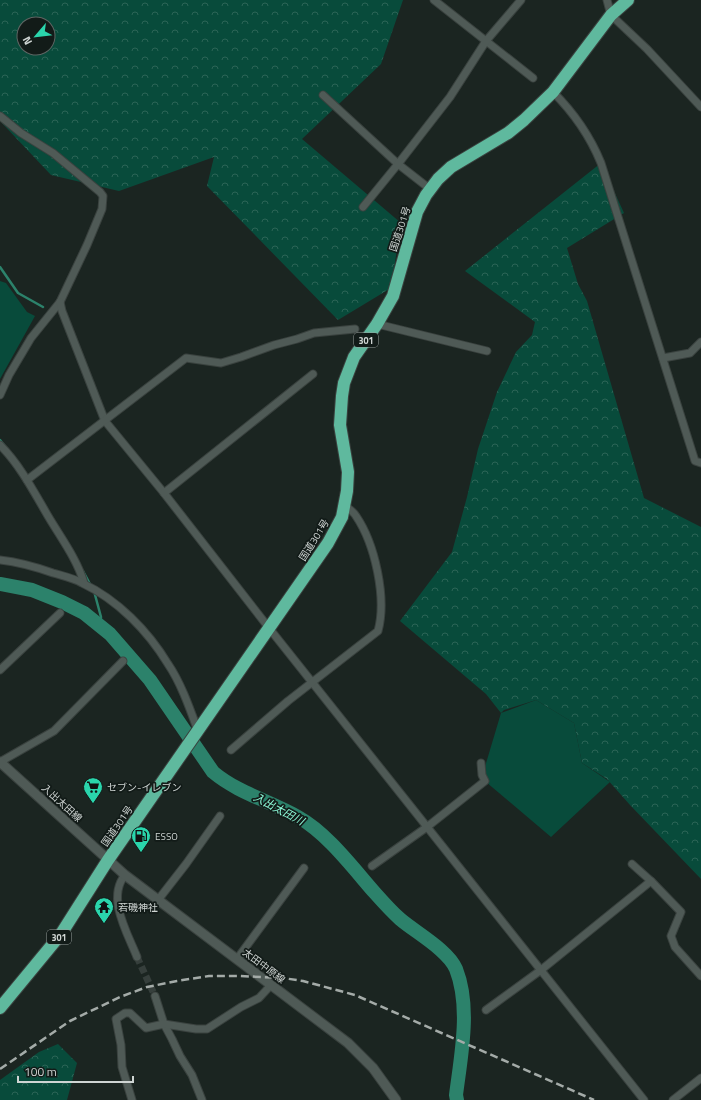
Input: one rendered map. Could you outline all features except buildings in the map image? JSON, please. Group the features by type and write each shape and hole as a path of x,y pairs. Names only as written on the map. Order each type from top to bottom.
{"highway":[{"name":"国道301号","path":"2,1002 61,934 108,860 328,543 342,517 347,491 348,472 340,425 344,383 354,357 377,324 393,296 417,212 430,189 451,167 508,133 553,92 611,15 628,0"}],"main road":[{"name":"入出太田線","path":"0,762 108,860"},
{"name":"太田中原線","path":"108,860 125,875 348,1043 373,1068 396,1100"}],"street":[{"path":"434,0 533,78"},
{"path":"363,207 450,97 486,41 521,0"},
{"path":"607,0 611,15 647,49 701,107"},
{"path":"553,92 566,105 589,138 601,162 695,461 701,463"},
{"path":"323,95 398,164 430,189"},
{"path":"0,116 21,133 62,161 103,196 102,209 92,234 60,302 31,338 9,375 0,395"},
{"path":"60,302 62,311 105,421 164,493 269,628 644,1100"},
{"path":"377,324 487,351"},
{"path":"27,480 186,358 221,363 274,344 297,339 314,333 355,329"},
{"path":"663,358 690,353 701,342"},
{"path":"164,493 313,374"},
{"path":"0,446 8,454 27,480 78,565 84,584"},
{"path":"231,750 288,701 378,632 380,625 380,589 376,562 362,527 355,514 345,506"},
{"path":"0,560 32,566 84,584 114,603 140,626 169,665 189,706 198,731"},
{"path":"0,670 60,613"},
{"path":"0,762 54,732 124,661"},
{"path":"372,866 427,827 485,781 481,763"},
{"path":"158,900 220,816"},
{"path":"632,864 681,912 671,936 675,947 701,976"},
{"path":"237,959 304,868"},
{"path":"125,875 120,882 118,895 119,910 137,957"},
{"path":"486,1010 541,970 651,881"},
{"path":"132,1100 122,1067 121,1045 116,1019 125,1013 130,1013 146,1028 164,1024 207,1030 241,1007 259,998 271,984"},
{"path":"155,996 164,1024 180,1056 192,1075 202,1100"},
{"path":"673,1100 701,1078"}],"green space":[{"path":"0,0 403,0 381,64 302,139 401,223 391,288 338,320 207,186 214,157 119,191 51,175 0,121"},
{"path":"601,163 624,213 567,248 578,284 587,301 644,498 701,527 701,879 607,779 582,763 574,723 536,700 504,710 501,713 486,694 400,621 452,552 478,449 497,392 516,352 532,335 535,322 465,271"},
{"path":"0,281 6,283 27,312 35,316 0,379"},
{"path":"536,700 574,723 582,763 610,782 551,837 486,782 484,770 501,713"},
{"path":"58,1044 77,1063 67,1100 0,1100 0,1080 39,1052"}],"waterway":[{"path":"0,267 18,293 43,307"},
{"path":"0,440 4,445"},
{"path":"83,571 91,586"},
{"name":"入出太田川","path":"0,584 32,590 62,602 84,613 110,634 150,680 213,772 233,786 287,811 309,824 329,841 397,916 446,955 456,969 461,984 463,999 464,1031 456,1095 457,1100"},
{"path":"94,591 101,617 100,625"}],"tunnel":[{"path":"137,957 155,996"}],"railway":[{"path":"0,1069 70,1021 120,997 147,987 209,976 283,978 303,981 355,995 594,1100"}],"place":[{"name":"セブン-イレブン","path":"93,804"},
{"name":"ESSO","path":"141,853"},
{"name":"若磯神社","path":"104,924"}]}
